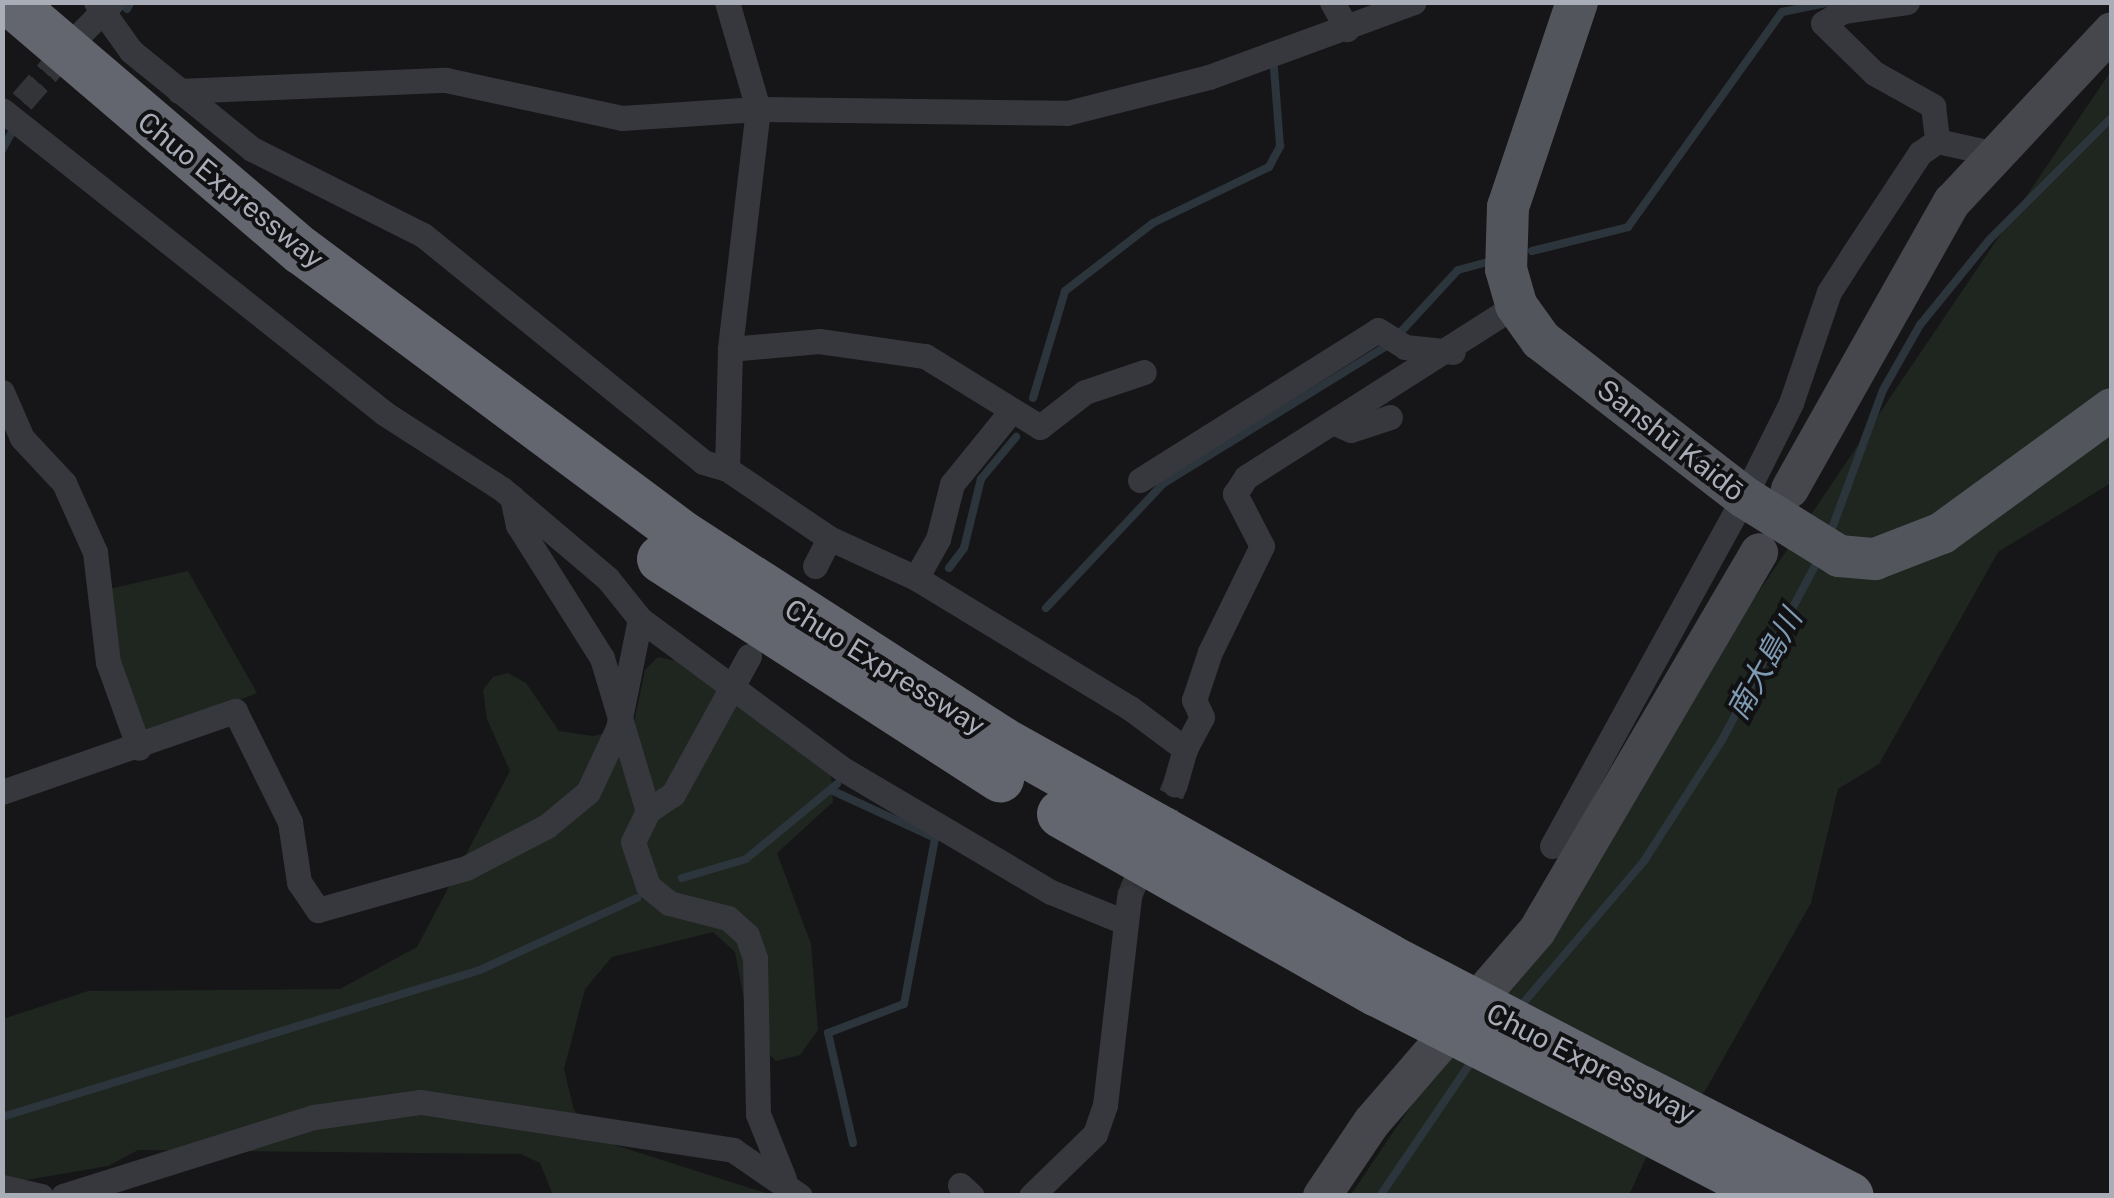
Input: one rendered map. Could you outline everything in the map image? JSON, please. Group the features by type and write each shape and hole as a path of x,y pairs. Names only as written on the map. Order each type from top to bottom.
{"highway":[{"name":"Chuo Expressway","path":"10,2 302,251 683,534 1000,740 1383,975"},
{"name":"Chuo Expressway","path":"2,38 284,276 664,562 966,757 1635,1105 1850,1196"},
{"name":"Chuo Expressway","path":"1635,1105 1774,1196"}],"main road":[{"name":"Sanshū Kaidō","path":"1577,2 1508,207 1506,269 1516,304 1541,340 1744,497 1839,556 1874,559 1942,534 2112,408"}],"street":[{"path":"726,2 758,109 730,349 727,469"},
{"path":"1332,2 1348,29"},
{"path":"179,91 446,80 622,118 758,109 1066,113 1209,77 1414,2"},
{"path":"1907,2 1843,11 1822,23 1874,73 1932,106 1937,141"},
{"path":"79,35 105,6 131,51 252,149 423,235 704,462 727,469 829,538 916,578 1184,749"},
{"path":"1790,489 1915,257 1996,154 2112,30"},
{"path":"9,104 384,413 512,498 608,580 640,620 854,776 1051,892 1126,909 1105,1105 1095,1134 1031,1196"},
{"path":"1552,846 1744,497 1791,402 1829,292 1920,153 1937,141 1996,154"},
{"path":"1175,785 1184,749 1202,717 1194,700 1210,652 1262,546 1236,494 1246,477 1452,352 1516,304"},
{"path":"1140,480 1378,330 1405,347 1452,352"},
{"path":"730,349 819,341 924,356 1040,427 1084,392 1144,372"},
{"path":"2,392 22,438 64,483 95,552 108,662 139,748"},
{"path":"916,578 938,539 952,484 1012,410"},
{"path":"1336,423 1350,430 1390,417"},
{"path":"512,498 518,525 602,658 648,811"},
{"path":"815,566 829,538"},
{"path":"1322,1196 1372,1122 1537,931 1758,552"},
{"path":"2,792 139,748 235,710 290,822 300,882 318,910 466,868 546,826 588,792 619,722 640,620"},
{"path":"749,656 735,688 673,794 648,811 634,842 648,886 669,903 728,918 746,935 755,958 758,1114 792,1187"},
{"path":"64,1196 314,1118 421,1102 732,1150 792,1187"},
{"path":"2,1187 42,1196"}],"shaded area":[{"path":"2111,71 2111,483 1998,552 1879,764 1838,789 1811,903 1705,1091 1646,1158 1629,1195 1350,1196"},
{"path":"188,571 257,693 147,737 120,668 109,589"},
{"path":"658,657 681,662 831,774 833,802 777,853 811,944 818,1030 800,1055 776,1061 751,1037 735,952 713,932 612,957 585,989 564,1069 574,1110 599,1140 772,1195 553,1195 540,1163 521,1154 138,1150 108,1166 3,1184 3,1019 88,991 340,989 417,947 510,771 487,719 483,690 493,677 508,673 526,683 559,731 593,736 633,727 645,670"}],"waterway":[{"path":"127,9 131,2"},
{"path":"1532,251 1628,227 1782,12 1831,2"},
{"path":"1033,398 1065,291 1153,223 1269,167 1280,146 1274,68"},
{"name":"南大島川","path":"1830,534 1883,390 1920,325 1989,240 2112,117"},
{"path":"2,150 15,127"},
{"path":"1398,335 1458,270 1485,263"},
{"path":"1046,608 1164,483 1388,345"},
{"path":"949,568 964,548 981,479 1016,437"},
{"name":"南大島川","path":"1519,1008 1644,861 1722,740 1818,560"},
{"path":"682,878 746,859 837,784"},
{"path":"831,790 935,838"},
{"path":"853,1143 828,1033 904,1004 935,838"},
{"path":"2,1117 480,970 637,898"},
{"name":"南大島川","path":"1380,1196 1473,1059"}],"tunnel":[{"path":"22,101 71,45"},
{"path":"1129,897 1175,785"}]}
